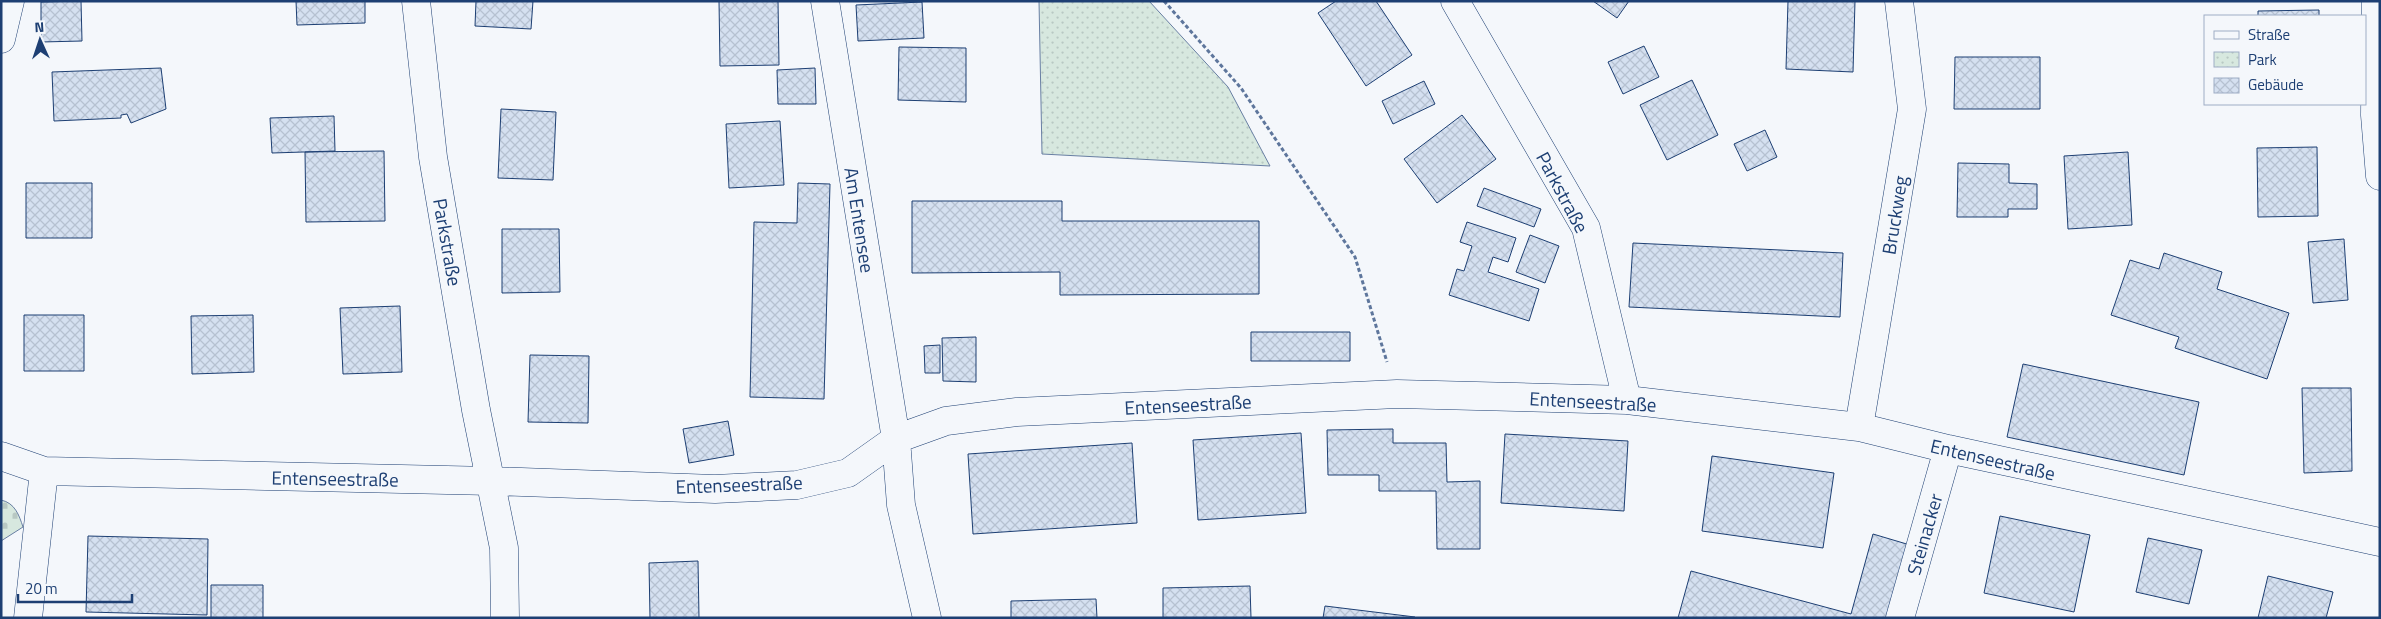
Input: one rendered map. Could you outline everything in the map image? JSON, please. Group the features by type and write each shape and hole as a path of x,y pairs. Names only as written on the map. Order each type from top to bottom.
{"street":[{"path":"1,39 10,1"},
{"name":"Parkstraße","path":"416,1 434,157 476,410 492,481 504,548 505,618"},
{"name":"Am Entensee","path":"825,1 896,439 902,505 927,618"},
{"name":"Parkstraße","path":"1455,1 1586,228 1627,400"},
{"name":"Bruckweg","path":"1859,427 1912,108 1900,1"},
{"path":"2376,1 2375,115 2380,176"},
{"name":"Entenseestraße","path":"1,456 44,471 492,481 715,489 798,485 848,473 896,439 946,421 1017,412 1397,394 1627,400 1859,427 1948,449 2380,542"},
{"name":"Steinacker","path":"1900,618 1948,449"},
{"path":"28,618 44,471"}],"path":[{"path":"1164,1 1241,88 1355,257 1397,394"}],"green space":[{"path":"1039,1 1149,1 1228,87 1270,166 1042,154"},
{"path":"1,500 13,507 23,527 1,541"}],"building":[{"path":"81,1 82,41 41,42 41,2"},
{"path":"296,1 365,1 365,23 297,25"},
{"path":"476,1 533,1 531,29 475,26"},
{"path":"719,1 778,1 779,65 720,66"},
{"path":"1336,1 1376,1 1412,55 1366,86 1318,13"},
{"path":"1593,1 1629,1 1617,18"},
{"path":"1788,1 1855,1 1853,72 1786,69"},
{"path":"922,2 924,38 858,41 856,5"},
{"path":"2319,10 2319,15 2258,15 2258,11"},
{"path":"1644,46 1659,77 1623,94 1608,62"},
{"path":"899,47 966,48 966,102 898,100"},
{"path":"1955,57 2040,57 2040,109 1954,109"},
{"path":"161,68 166,109 131,123 127,114 121,115 121,118 54,121 52,72"},
{"path":"815,68 816,104 778,104 777,70"},
{"path":"1692,80 1718,135 1667,160 1640,105"},
{"path":"1424,81 1435,104 1393,124 1382,101"},
{"path":"501,109 556,112 553,180 498,178"},
{"path":"1462,115 1496,159 1437,203 1404,159"},
{"path":"334,116 335,151 272,153 270,118"},
{"path":"780,121 784,185 729,188 726,124"},
{"path":"1765,130 1777,157 1747,171 1734,144"},
{"path":"2317,147 2318,216 2258,217 2257,148"},
{"path":"384,151 385,221 306,222 305,152"},
{"path":"2128,152 2132,225 2068,229 2064,156"},
{"path":"1958,163 2009,164 2009,183 2037,184 2037,209 2008,209 2008,217 1957,217"},
{"path":"26,183 92,183 92,238 26,238"},
{"path":"798,183 830,184 824,399 750,397 754,222 797,223"},
{"path":"1484,188 1541,209 1534,227 1477,206"},
{"path":"912,201 1062,201 1062,221 1259,221 1259,294 1060,295 1060,272 912,273"},
{"path":"1467,222 1516,238 1508,262 1493,257 1488,272 1539,289 1529,321 1449,295 1457,269 1464,271 1472,246 1460,242"},
{"path":"502,229 559,229 560,292 502,293"},
{"path":"1530,235 1559,246 1545,283 1516,272"},
{"path":"2344,239 2348,300 2313,303 2308,242"},
{"path":"1633,243 1843,253 1840,317 1629,307"},
{"path":"2164,253 2222,272 2217,289 2289,313 2267,379 2175,348 2179,337 2111,315 2130,260 2159,269"},
{"path":"400,306 402,372 343,374 340,308"},
{"path":"24,315 84,315 84,371 24,371"},
{"path":"253,315 254,372 192,374 191,316"},
{"path":"1251,332 1350,332 1350,361 1251,361"},
{"path":"976,337 976,382 943,381 942,338"},
{"path":"940,345 940,373 925,373 924,346"},
{"path":"530,355 589,356 588,423 528,422"},
{"path":"2023,364 2199,402 2184,475 2007,437"},
{"path":"2302,388 2351,388 2352,471 2304,473"},
{"path":"728,421 734,455 689,463 683,429"},
{"path":"1393,429 1393,443 1446,443 1447,482 1480,481 1480,549 1437,549 1436,491 1379,491 1379,475 1328,475 1327,430"},
{"path":"1301,433 1306,513 1198,520 1193,440"},
{"path":"1505,434 1628,441 1624,511 1501,503"},
{"path":"1132,443 1137,523 973,534 968,454"},
{"path":"1712,456 1834,473 1823,548 1702,531"},
{"path":"2000,516 2090,535 2074,612 1984,593"},
{"path":"1873,534 1910,545 1889,618 1678,618 1691,571 1851,614"},
{"path":"88,536 208,539 207,615 86,612"},
{"path":"2148,538 2202,550 2189,604 2136,592"},
{"path":"698,561 699,618 650,618 649,563"},
{"path":"2268,576 2333,592 2326,618 2258,618"},
{"path":"211,585 263,585 263,618 211,618"},
{"path":"1250,586 1251,618 1163,618 1163,588"},
{"path":"1096,599 1097,618 1011,618 1011,601"},
{"path":"1325,606 1415,617 1415,618 1323,618"}]}
